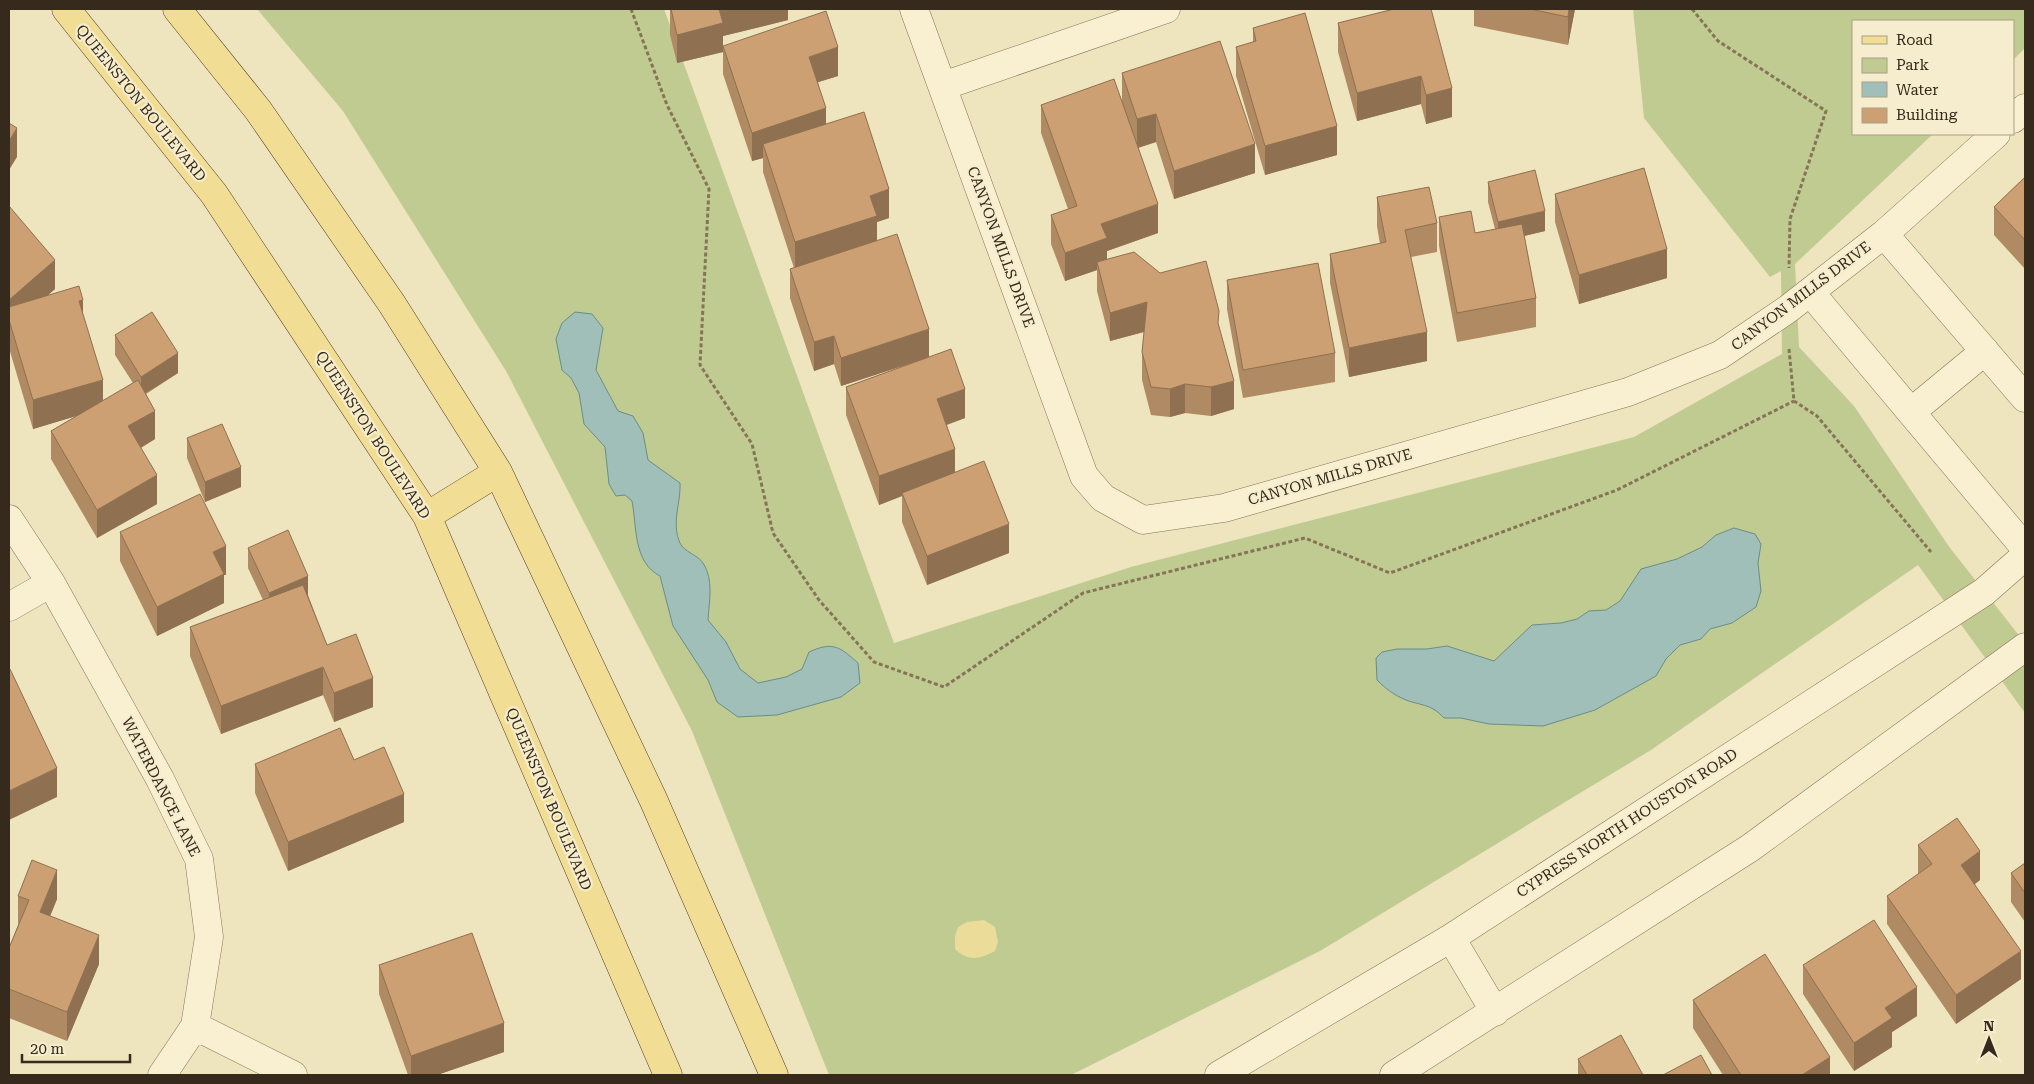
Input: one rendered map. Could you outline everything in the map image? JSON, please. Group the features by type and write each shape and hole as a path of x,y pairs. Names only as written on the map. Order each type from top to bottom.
{"main road":[{"name":"QUEENSTON BOULEVARD","path":"66,9 214,194 427,516 668,1075"},
{"path":"177,9 258,110 392,304 498,472 654,799 774,1075"},
{"path":"427,516 498,472"}],"street":[{"name":"CANYON MILLS DRIVE","path":"914,9 1084,476 1102,498 1143,520 1224,508 1628,392 1720,356 1810,292 1884,234 1995,135"},
{"path":"943,86 1166,9"},
{"path":"2014,118 2025,108"},
{"path":"1884,234 2025,398"},
{"path":"1810,292 2025,548"},
{"path":"1911,412 1984,351"},
{"name":"WATERDANCE LANE","path":"9,519 51,583 160,779 199,859 209,937 195,1026 162,1075"},
{"name":"CYPRESS NORTH HOUSTON ROAD","path":"1219,1075 1451,938 1984,592 2025,556"},
{"path":"9,607 51,583"},
{"path":"1394,1075 1750,848 2025,648"},
{"path":"1451,938 1495,1012"},
{"path":"195,1026 294,1075"}],"path":[{"path":"1692,9 1718,41 1826,111 1790,219 1789,363 1794,401 1817,416 1931,552"}],"green space":[{"path":"257,9 664,9 894,643 1131,567 1634,437 1782,354 1781,271 1770,277 1644,118 1633,9 2025,9 2025,48 2014,59 2014,20 1852,20 1852,135 1932,135 1795,264 1799,347 1854,406 1950,548 2025,643 2025,713 1918,565 1651,750 1320,951 1071,1075 829,1075 692,731 506,371 343,111"}],"sand":[{"path":"984,920 995,927 998,942 995,951 974,958 965,956 955,949 955,936 958,927 967,922"}],"water":[{"path":"575,312 592,314 603,328 596,370 618,411 633,416 643,433 648,460 680,483 676,520 677,536 682,546 703,563 710,584 708,620 726,642 740,669 758,683 786,677 802,669 809,652 824,647 836,647 858,663 860,683 841,697 777,715 738,717 717,702 708,680 673,626 660,576 651,570 641,553 632,501 625,495 616,496 609,484 605,447 584,424 579,393 571,378 562,370 556,339 562,323"},
{"path":"1734,528 1755,534 1761,544 1758,563 1761,591 1756,607 1732,623 1710,629 1701,639 1680,645 1666,659 1656,676 1595,710 1543,726 1489,724 1461,718 1444,718 1431,708 1398,696 1377,680 1376,658 1382,652 1397,649 1427,649 1447,646 1494,661 1532,625 1561,623 1577,619 1589,611 1606,610 1620,601 1641,569 1677,559 1702,547 1716,535"}],"building":[{"path":"671,9 719,9 723,23 677,35"},
{"path":"1394,9 1431,9 1452,88 1426,95 1421,76 1357,93 1338,23"},
{"path":"1530,9 1569,9 1568,17"},
{"path":"826,11 838,47 809,57 826,108 752,133 723,46"},
{"path":"1305,13 1337,126 1265,146 1236,47 1256,41 1253,28"},
{"path":"1220,41 1255,144 1174,171 1156,114 1137,119 1122,73"},
{"path":"1114,79 1158,204 1101,224 1107,238 1065,253 1051,215 1077,206 1041,105"},
{"path":"864,112 889,189 870,196 877,216 795,242 763,144"},
{"path":"9,123 17,128 9,141"},
{"path":"1644,168 1667,249 1579,275 1555,194"},
{"path":"1535,170 1545,211 1498,222 1488,182"},
{"path":"2025,177 2025,240 1994,207"},
{"path":"1429,187 1437,223 1405,230 1427,332 1349,348 1330,254 1386,242 1377,197"},
{"path":"9,206 55,260 9,300"},
{"path":"1471,211 1475,233 1522,224 1536,298 1457,313 1439,217"},
{"path":"897,234 929,329 841,358 834,336 814,342 790,269"},
{"path":"1134,252 1160,273 1206,261 1219,311 1218,323 1234,381 1211,387 1185,384 1170,389 1151,387 1142,352 1147,302 1110,313 1097,262"},
{"path":"1318,263 1335,353 1243,370 1227,280"},
{"path":"79,286 83,300 79,301 103,380 33,400 9,320 9,307"},
{"path":"152,312 178,353 141,377 115,335"},
{"path":"951,349 965,389 937,399 955,449 879,476 846,387"},
{"path":"138,380 155,411 128,426 157,475 97,510 51,431"},
{"path":"222,424 241,467 205,482 187,438"},
{"path":"984,461 1009,524 927,556 902,493"},
{"path":"200,494 226,546 213,552 224,574 157,607 120,532"},
{"path":"288,530 308,576 269,593 248,548"},
{"path":"303,585 327,645 356,634 373,678 334,693 323,667 221,706 190,627"},
{"path":"9,670 57,768 9,791"},
{"path":"340,728 354,760 384,747 404,794 288,842 255,764"},
{"path":"1957,818 1980,851 1961,865 2021,951 1956,995 1887,896 1932,864 1918,845"},
{"path":"32,860 57,870 40,912 99,935 67,1012 9,989 9,948 29,900 18,896"},
{"path":"2025,863 2025,893 2011,873"},
{"path":"1874,920 1917,987 1885,1008 1892,1018 1854,1043 1803,965"},
{"path":"472,933 504,1023 411,1056 379,965"},
{"path":"1765,954 1830,1057 1802,1075 1741,1075 1693,1000"},
{"path":"1621,1035 1643,1075 1587,1075 1578,1059"},
{"path":"1701,1055 1712,1075 1663,1075"}]}
